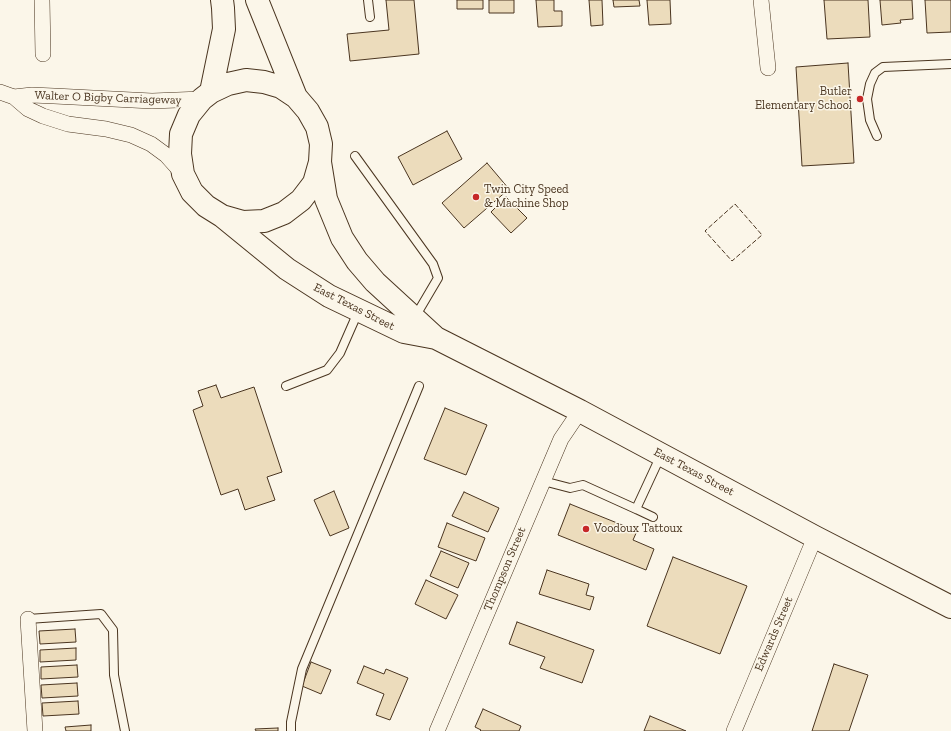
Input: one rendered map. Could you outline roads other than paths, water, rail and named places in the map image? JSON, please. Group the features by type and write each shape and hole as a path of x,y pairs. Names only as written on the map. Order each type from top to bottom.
{"main road":[{"name":"East Texas Street","path":"207,96 224,29 224,8 222,0"},
{"name":"East Texas Street","path":"257,0 296,97"},
{"name":"East Texas Street","path":"436,338 404,332 329,296 287,269 222,216 206,206 192,192 184,174 180,154 182,134 189,115 207,96 228,84 246,80 264,82 281,87 296,97 308,111 317,127 321,144 320,162 326,199 342,238 357,261 375,282 436,338 580,410 815,537 951,607"},
{"name":"East Texas Street","path":"222,216 243,222 264,221 284,213 302,200 314,183 320,162"}],"street":[{"path":"42,0 44,54"},
{"path":"761,0 768,68"},
{"name":"Walter O Bigby Carriageway","path":"7,95 152,101 207,96"},
{"name":"Walter O Bigby Carriageway","path":"7,95 43,116 68,124 106,129 131,135 151,144 166,155 184,174"},
{"name":"Thompson Street","path":"437,731 561,438 580,410"},
{"name":"Edwards Street","path":"734,731 815,537"},
{"path":"28,619 34,731"}],"lane":[{"path":"368,0 370,17"},
{"path":"877,136 870,120 867,99 870,84 875,73 883,67 951,64"},
{"path":"354,156 433,264 438,278 414,318"},
{"path":"286,386 328,370 340,354 359,311"},
{"path":"291,731 290,722 302,669 419,386"},
{"path":"636,509 661,455"},
{"path":"543,481 570,488 583,485 653,517"},
{"path":"28,619 101,614 113,630 114,675 125,731"}],"place":[{"name":"Butler Elementary School","path":"860,99"},
{"name":"Twin City Speed & Machine Shop","path":"476,197"},
{"name":"Voodoux Tattoux","path":"586,529"}]}
